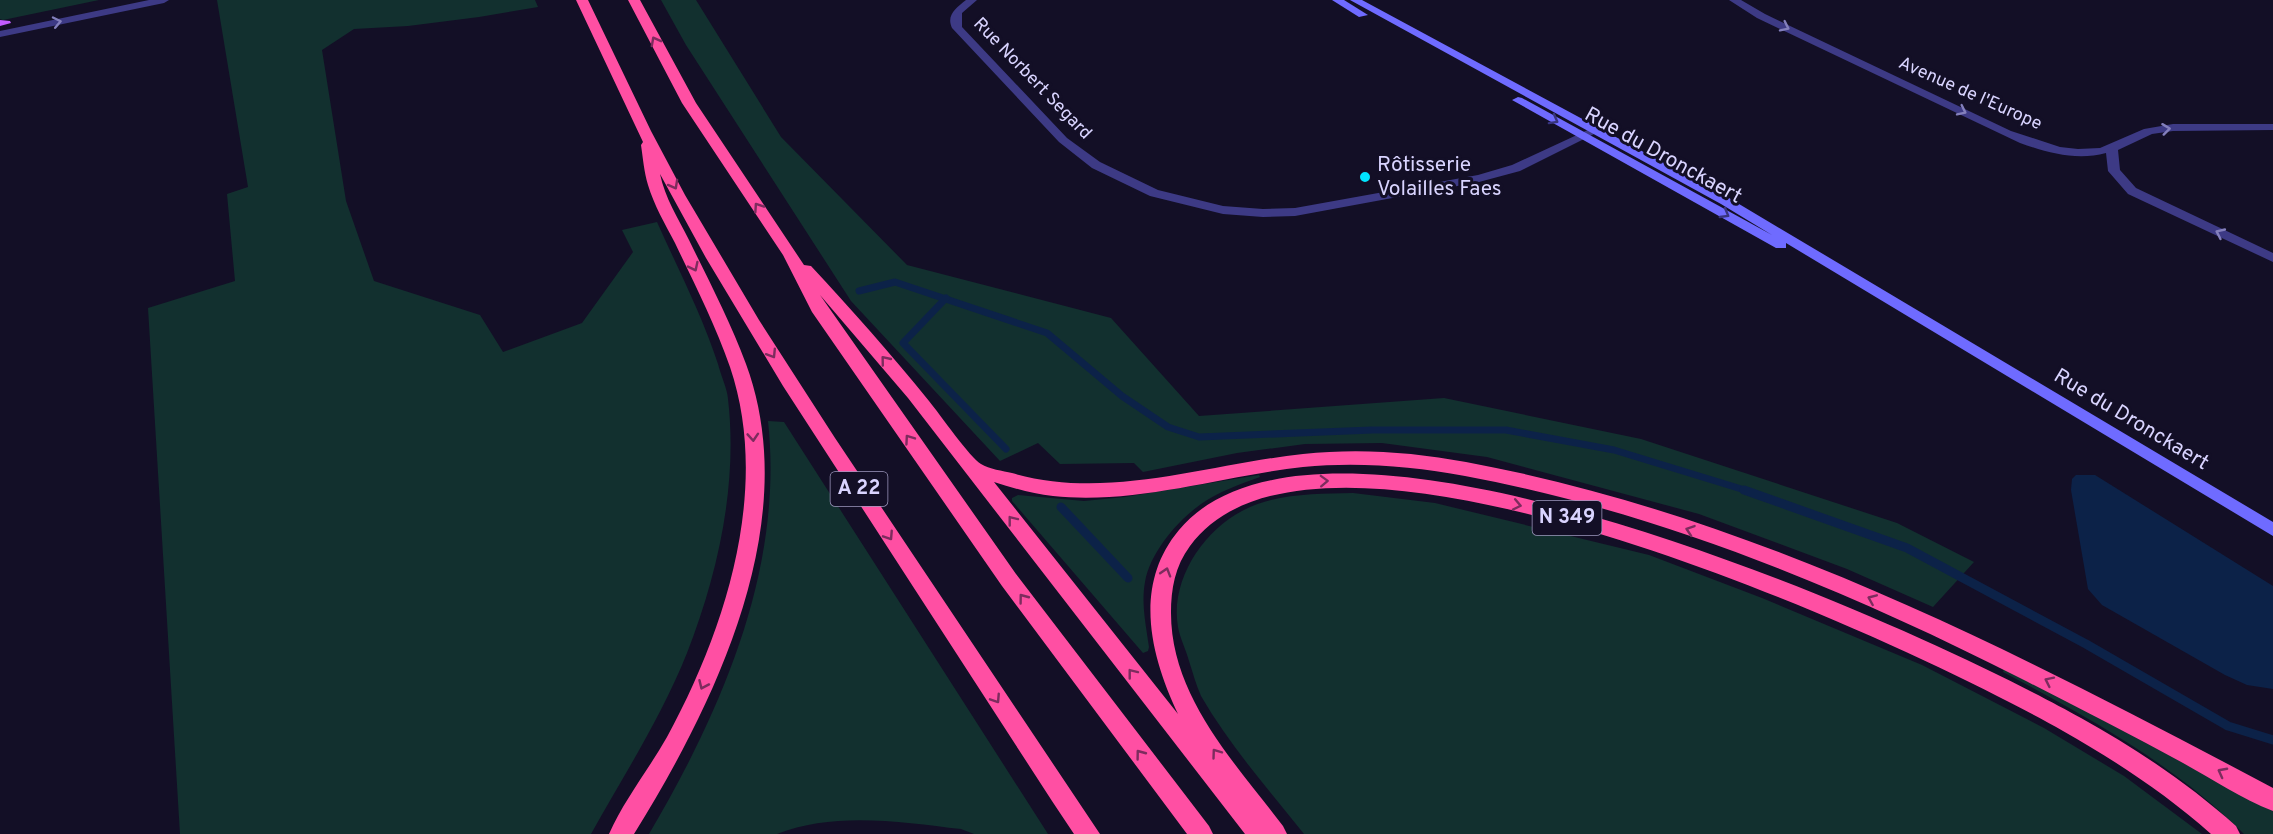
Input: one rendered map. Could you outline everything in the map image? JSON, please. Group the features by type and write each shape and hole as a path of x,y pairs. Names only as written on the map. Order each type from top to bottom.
{"highway":[{"name":"A 22","path":"582,0 646,134 737,296 782,370 998,701 1088,834"},
{"path":"634,0 689,103 791,255 818,308 1037,618 1201,834"},
{"path":"621,834 653,783 686,722 724,631 748,542 754,471 753,431 742,380 715,310 656,187 646,134"},
{"path":"791,255 847,313 976,470 1130,670 1261,834"},
{"path":"976,470 1030,486 1090,491 1132,488 1272,464 1358,457 1428,462 1565,492 1714,538 1830,581 2051,682 2273,800"},
{"name":"N 349","path":"1275,834 1189,713 1173,677 1162,638 1160,608 1162,583 1167,564 1179,542 1198,522 1227,503 1256,491 1283,485 1357,480 1409,484 1535,509 1677,550 1812,600 1963,668 2082,731 2160,779 2228,834"}],"main road":[{"name":"Rue du Dronckaert","path":"1337,0 1968,348"},
{"name":"Rue du Dronckaert","path":"1355,0 1735,206 2273,530"}],"street":[{"path":"2,23 115,0"},
{"path":"0,34 164,0"},
{"name":"Rue Norbert Segard","path":"972,0 957,12 955,24 957,28 1063,140 1096,165 1116,176 1154,193 1197,205 1263,213 1311,209 1494,175 1516,168 1596,130"},
{"name":"Avenue de l'Europe","path":"1734,0 1761,16 2022,139 2050,148 2077,153 2112,150"},
{"path":"2273,127 2159,129 2139,135 2112,150 2114,171 2132,191 2273,258"}],"green space":[{"path":"0,0 99,0 3,20 0,19"},
{"path":"217,0 535,0 538,7 479,17 408,26 354,29 322,50 346,201 374,281 480,315 503,352 582,323 633,252 622,230 657,222 689,292 712,346 728,399 730,463 723,528 708,592 687,653 666,700 591,834 180,834 148,308 235,281 227,194 248,187"},
{"path":"661,0 696,0 781,137 907,265 1111,318 1199,416 1444,398 1641,439 1897,523 1974,562 1933,607 1847,569 1699,514 1487,457 1382,443 1305,444 1237,453 1143,472 1134,463 1060,464 1038,443 1000,461 851,301 686,45"},
{"path":"768,421 784,422 1048,834 974,834 961,829 892,821 845,820 799,827 777,834 649,834 701,738 723,688 742,636 757,584 766,530 770,476"},
{"path":"1259,475 1260,477 1237,485 1201,504 1166,538 1152,560 1145,582 1145,623 1149,647 1148,651 1143,653 1012,501 1012,498 1018,495 1084,501 1125,497"},
{"path":"1353,493 1435,503 1649,555 1762,598 1922,665 2044,728 2124,776 2202,834 1304,834 1237,750 1201,696 1178,627 1179,592 1184,576 1202,545 1227,520 1242,511 1282,498 1310,494"},
{"path":"2004,667 2273,811 2273,834 2244,834 2189,786 2130,744 2003,672"}],"water":[{"path":"2076,475 2095,475 2273,586 2273,689 2247,685 2225,675 2102,605 2088,589 2071,490 2072,479"}],"waterway":[{"path":"859,291 895,282 945,299"},
{"path":"945,299 1047,333 1122,396 1168,427 1199,437 1372,430 1506,430 1614,450 1748,491"},
{"path":"945,299 903,343 1006,449"},
{"path":"1744,490 1907,548 2086,644 2228,726 2273,740"},
{"path":"1061,507 1128,578"}],"place":[{"name":"Rôtisserie Volailles Faes","path":"1365,177"}]}
